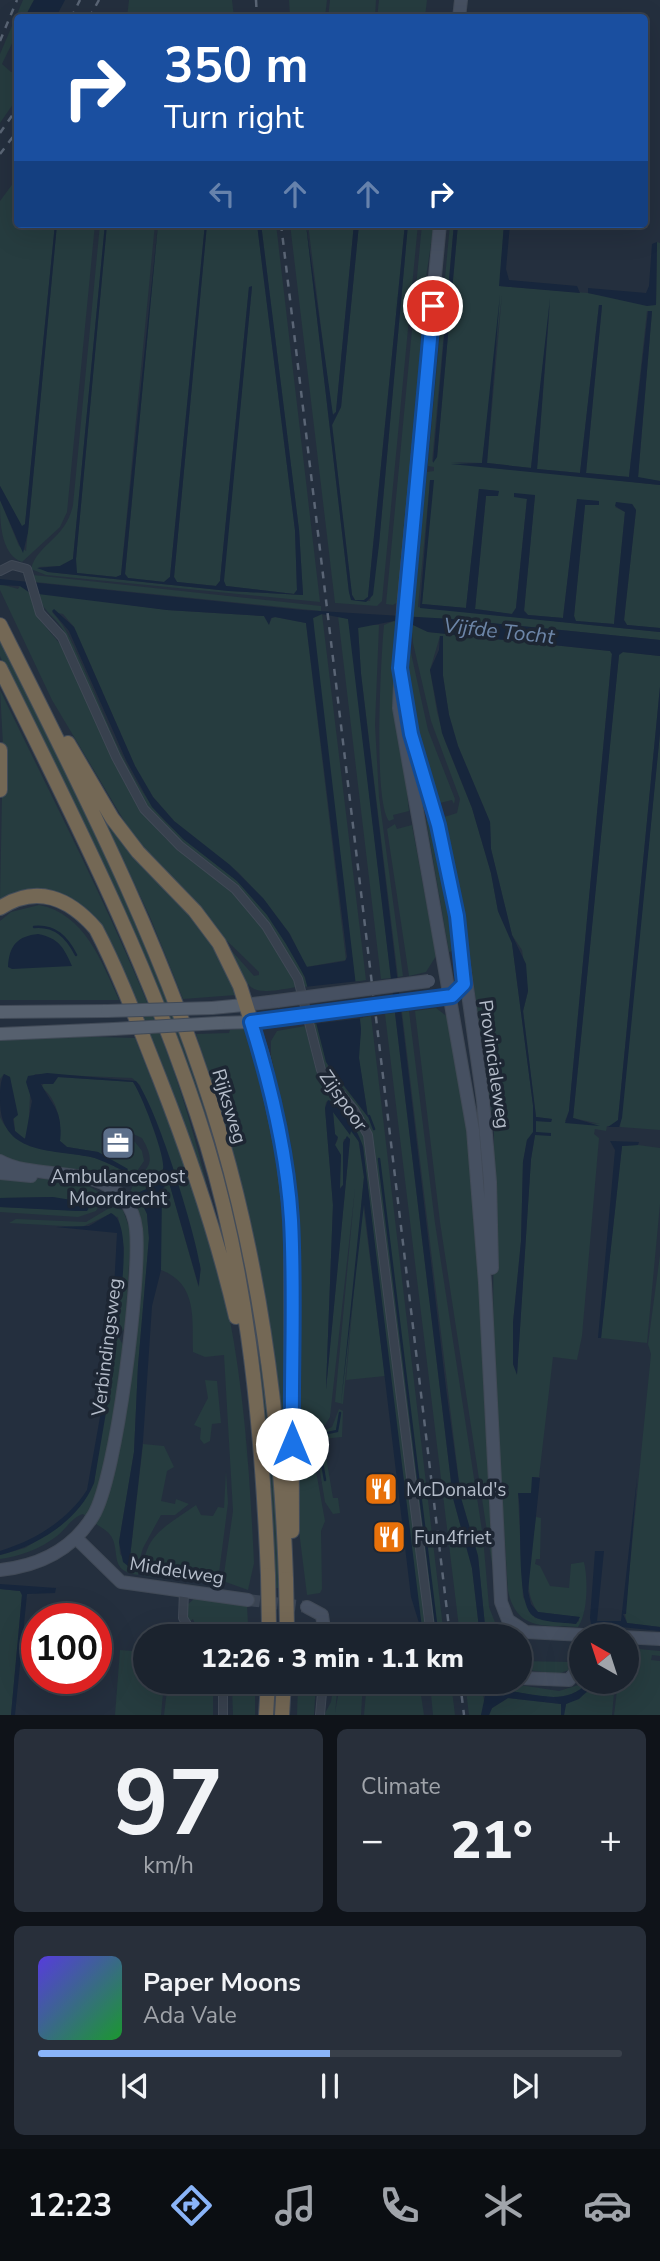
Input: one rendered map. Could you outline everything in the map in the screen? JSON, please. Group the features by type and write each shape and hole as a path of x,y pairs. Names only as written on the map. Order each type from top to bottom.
{"highway":[{"name":"Rijksweg","path":"0,625 141,919 180,1014 222,1141 261,1311 276,1417 287,1624"},
{"name":"Rijksweg","path":"0,668 114,904 164,1021 207,1146 227,1226 254,1382 265,1498 269,1624"},
{"path":"37,698 50,709 112,818 138,852 195,911 219,943 232,965 271,1092 283,1152 291,1218 292,1551 286,1572"},
{"path":"0,750 0,790"},
{"path":"0,908 29,896 54,897 82,913 96,929 151,1054 196,1176 227,1278 246,1369 254,1382"},
{"path":"267,1715 268,1694"},
{"path":"282,1715 283,1694"}],"main road":[{"path":"0,1012 244,1005"},
{"path":"0,1034 251,1022"}],"street":[{"name":"Provincialeweg","path":"440,228 402,620 399,708 405,753 452,996 473,1130 488,1345 501,1602 508,1620 526,1632 559,1632 569,1635"},
{"name":"Zijspoor","path":"0,570 12,565 27,569 40,613 62,637 116,757 144,809 180,846 235,889 266,926 298,979 321,1070 354,1110 368,1135 429,1624"},
{"name":"Provincialeweg","path":"400,668 411,734 438,825 457,916 464,984 483,1100 490,1182 492,1284 488,1345"},
{"path":"244,1005 447,977 464,984 452,996 251,1022"},
{"name":"Verbindingsweg","path":"0,1161 105,1185 123,1198 133,1215 136,1240 127,1352 107,1480 97,1509 76,1538"},
{"name":"Verbindingsweg","path":"0,1173 85,1179"},
{"path":"0,1570 33,1564 51,1556 76,1538"},
{"name":"Middelweg","path":"76,1538 121,1582 248,1600"},
{"path":"184,1591 183,1618 187,1624"},
{"path":"307,1607 322,1615 324,1624"},
{"path":"639,1639 660,1639"},
{"path":"532,1680 563,1681 569,1678"},
{"path":"223,1694 223,1715"},
{"path":"320,1715 322,1694"}],"green space":[{"path":"23,0 34,0 27,14 17,14"},
{"path":"129,0 232,0 234,14 127,14"},
{"path":"289,0 327,0 325,14 290,14"},
{"path":"330,0 376,0 375,14 328,14"},
{"path":"379,0 427,0 425,14 377,14"},
{"path":"14,21 14,39 2,64 14,72 14,103 0,123 0,54"},
{"path":"14,182 14,228 55,228 25,525 22,527 0,486 0,201"},
{"path":"57,228 95,228 67,512 60,527 22,562 9,552 5,544 0,500 19,546 26,551"},
{"path":"100,228 105,228 73,559 60,566 38,567 48,572 229,591 303,595 299,530 261,228 276,228 320,602 46,575 31,569 39,553 64,526 73,505"},
{"path":"107,228 155,228 121,575 116,577 77,573 75,569"},
{"path":"158,228 205,228 170,577 164,582 128,578 125,574"},
{"path":"207,228 257,228 295,530 297,590 294,594 226,586 223,581 252,287 249,287 220,581 216,586 177,582 174,577"},
{"path":"290,228 306,228 349,592 352,600 370,601 379,544 408,228 418,228 382,601 377,606 335,603"},
{"path":"309,228 354,228 336,412 332,415"},
{"path":"359,228 405,228 368,597 364,600 355,600 352,595 332,425 341,407"},
{"path":"422,228 433,228 426,277 428,300 398,602 393,605 386,604"},
{"path":"450,228 454,228 432,462 437,457 458,228 504,228 500,286 588,293 656,304 657,242 660,243 660,481 638,478 652,311 647,311 629,477 586,473 602,306 599,305 580,473 537,469 550,304 531,468 487,463 502,295 482,463 451,462 660,485 660,628 627,625 624,620 636,510 632,504 615,507 625,512 614,624 575,621 574,616 585,505 599,501 577,500 563,618 528,615 524,610 535,495 527,499 516,608 512,614 475,609 486,496 499,491 479,489 466,608 422,604 433,480 430,481 418,607 660,632 660,640 451,619 412,618 427,472 434,471 434,467 428,466"},
{"path":"419,516 409,644 428,730 455,799 454,804 452,800 436,804 406,692 406,625"},
{"path":"33,575 321,606 321,611 35,582"},
{"path":"0,584 18,589 20,586 29,591 39,619 61,645 123,780 141,809 165,838 235,893 262,926 297,987 260,991 248,984 231,950 254,976 259,975 259,972 222,936 132,834 52,700 0,590"},
{"path":"37,592 167,610 264,616 269,624 275,617 306,623 346,960 306,967 290,934 265,901 238,872 174,821 153,797 135,766 74,627 63,614 52,612 70,638 120,752 148,800 174,830 226,871 263,909 285,939 308,987 303,988 277,936 254,905 227,878 159,821 131,782 66,635 43,605"},
{"path":"322,614 366,980 355,982 314,636 313,618"},
{"path":"338,616 348,619 350,629 391,978 381,979"},
{"path":"397,622 403,755 409,811 393,815 394,819 389,821 381,786 380,695 384,625"},
{"path":"411,624 428,632 610,651 612,654 569,1111 565,1121 600,1124 573,1118 619,654 623,652 660,656 660,687 618,1120 615,1126 607,1126 606,1131 595,1129 594,1134 599,1138 582,1336 577,1360 553,1357 539,1477 532,1477 532,1493 518,1494 523,1597 535,1618 575,1624 569,1624 569,1626 543,1625 525,1619 512,1604 508,1591 493,1355 494,1131 468,943 441,818 457,813 460,799 431,721","holes":["440,636 443,636 443,676 449,715 458,746 490,822 491,849 512,935 522,950 528,991 523,1011 536,1117 552,1119 551,1122 536,1121 535,1132 551,1135 535,1135 531,1159 517,1373 513,1364 513,1323 521,1241 523,1162 527,1140 533,1133 533,1105 512,943 498,911 491,873 472,808 445,741 437,712 430,670"]},
{"path":"363,625 379,625 375,725 379,797 403,976 398,977 361,674 358,628"},
{"path":"0,639 97,836 142,936 182,1038 204,1104 240,1240 265,1379 278,1518 280,1588 275,1588 271,1509 213,1149 0,656"},
{"path":"0,690 86,867 147,1001 180,1091 217,1225 95,919 74,901 51,891 26,890 0,900 3,745"},
{"path":"660,733 660,1130 620,1127"},
{"path":"94,798 217,948 236,995 183,999 150,917"},
{"path":"430,818 457,950 449,952 426,819"},
{"path":"395,824 397,829 412,825 436,956 426,972 409,976 387,829"},
{"path":"39,905 55,910 80,929 98,955 119,1000 0,1000 0,921 11,912"},
{"path":"436,1008 449,1018 469,1119 483,1287 483,1375 493,1571 440,1222 415,1011"},
{"path":"409,1011 435,1223 483,1537 489,1607 496,1624 485,1624 478,1556 461,1498 402,1012"},
{"path":"395,1013 453,1498 472,1568 479,1624 459,1624 385,1014"},
{"path":"371,1016 443,1624 432,1624 371,1133 365,1120 327,1073 312,1023 316,1023 328,1066 368,1117 358,1053 360,1018"},
{"path":"305,1026 317,1074 355,1118 365,1139 426,1624 421,1624 417,1600 363,1147 358,1134 330,1100 326,1102 325,1108 333,1205 326,1389 350,1139 344,1139 343,1143 343,1185 339,1189 341,1155 335,1145 338,1139 335,1135 333,1112 358,1138 364,1177 343,1404 335,1402 355,1188 330,1417 325,1425 313,1431 310,1438 325,1521 321,1531 322,1589 320,1593 307,1595 299,1531 299,1228 291,1145 271,1056 271,1041 277,1031"},
{"path":"248,1028 273,1126 283,1202 288,1467 274,1356 254,1248 229,1141 196,1034 229,1033 230,1030"},
{"path":"62,1036 135,1038 200,1209 229,1315 243,1408 254,1563 248,1590 223,1581 233,1511 224,1355 205,1357 193,1352 192,1315 187,1293 173,1276 161,1270 161,1198 168,1178 198,1285 201,1269 140,1085 132,1078 35,1074 30,1095 28,1137 22,1139 15,1131 10,1077 4,1074 0,1079 0,1039"},
{"path":"58,1077 133,1082 151,1120 164,1161 163,1172 157,1182 138,1193 147,1214 149,1238 134,1452 119,1542 120,1554 133,1570 138,1571 138,1575 129,1573 119,1565 111,1536 93,1522 119,1435 134,1204 130,1193 150,1157 142,1138 122,1129 116,1146 127,1154 132,1141 135,1142 142,1151 144,1161 133,1177 121,1184 43,1169 0,1157 0,1117 16,1137 27,1143 39,1148 95,1158 126,1172 98,1152 67,1147 60,1141 55,1104 41,1087 45,1082 53,1084"},
{"path":"622,1146 660,1148 660,1204 647,1343 601,1338"},
{"path":"0,1177 72,1182 86,1185 103,1198 96,1211 78,1217 0,1212 0,1207 87,1211 53,1197 0,1198"},
{"path":"363,1204 385,1376 346,1380 360,1221"},
{"path":"111,1207 123,1210 131,1233 125,1328 118,1336 123,1345 106,1466 87,1517 83,1514 76,1518 51,1541 37,1548 0,1559 0,1555 25,1548 61,1525 81,1505 94,1483 117,1326 124,1248 118,1217 108,1215 82,1227 9,1223 16,1219 86,1222"},
{"path":"660,1255 660,1627 627,1623 625,1615 651,1354 648,1344"},
{"path":"205,1380 217,1381 221,1423 212,1424 210,1441 204,1444 200,1439 201,1428 194,1425 208,1398"},
{"path":"339,1409 343,1411 342,1437 323,1439 333,1498 338,1498 340,1513 333,1514 325,1502 315,1441 318,1433 332,1427"},
{"path":"143,1444 164,1446 174,1467 167,1471 161,1501 175,1504 176,1499 189,1504 175,1515 161,1515 143,1548 138,1565 130,1557"},
{"path":"226,1471 228,1503 218,1581 144,1576 143,1571 187,1576 144,1566 149,1545 170,1523 196,1505 201,1515 213,1516 218,1507 224,1508"},
{"path":"536,1517 541,1518 540,1559 536,1559 535,1564 540,1566 550,1586 569,1588 571,1564 584,1562 586,1596 581,1621 575,1624 579,1617 538,1612 532,1602 528,1579"},
{"path":"0,1589 20,1591 22,1595 11,1715 0,1715"},
{"path":"195,1598 247,1606 248,1624 195,1624 193,1619 187,1623 186,1606"},
{"path":"639,1649 660,1651 660,1656 652,1655 651,1660 660,1661 660,1715 614,1715 617,1694 639,1694"},
{"path":"120,1650 133,1651 133,1694 163,1694 161,1715 115,1715"},
{"path":"532,1661 569,1662 569,1670 558,1674 532,1671"},
{"path":"532,1687 559,1691 569,1688 570,1694 567,1695 527,1694 532,1694"},
{"path":"167,1694 213,1694 213,1715 164,1715"},
{"path":"232,1694 255,1694 255,1715 233,1715"},
{"path":"298,1694 315,1694 314,1715 297,1715"},
{"path":"332,1694 337,1694 335,1713 338,1694 362,1694 361,1715 324,1715"},
{"path":"366,1694 421,1694 424,1715 364,1715"},
{"path":"431,1694 452,1694 455,1715 433,1715"},
{"path":"466,1694 485,1694 485,1705 481,1715 469,1715"},
{"path":"584,1694 614,1694 612,1715 564,1715 566,1704"},
{"path":"508,1698 561,1704 561,1715 489,1715 492,1708"}],"water":[{"path":"34,0 65,0 58,14 27,14"},
{"path":"57,228 28,532 23,553 0,500 0,486 22,526 25,524"},
{"path":"105,228 76,559 77,573 116,577 121,575 158,228 125,574 128,578 164,582 170,577 207,228 174,577 177,582 216,586 220,581 249,287 252,286 224,581 226,586 294,594 297,590 295,530 257,228 261,228 299,530 303,595 229,591 48,572 37,568 60,566 73,559"},
{"path":"306,228 333,415 336,412 354,228 359,228 341,407 332,425 352,595 355,600 364,600 368,597 405,228 408,228 373,595 366,602 351,600"},
{"path":"454,228 458,228 437,457 433,463"},
{"path":"504,228 510,228 506,269 509,280 577,286 580,293 499,286"},
{"path":"657,242 656,305 647,306 588,293 588,288 646,293 649,286 652,244"},
{"path":"500,295 487,463 531,468 550,298 537,469 580,473 599,305 602,305 586,473 629,477 648,311 652,311 638,477 660,481 660,485 451,464 482,463"},
{"path":"430,480 434,480 422,604 466,608 479,489 499,491 498,496 486,496 475,609 512,614 516,608 527,499 514,497 514,493 535,495 524,611 528,615 563,618 577,499 599,501 599,505 585,505 574,616 576,621 614,624 625,512 615,506 616,502 632,504 636,510 624,620 627,625 660,628 660,632 420,608"},
{"name":"Vijfde Tocht","path":"0,579 302,610 451,619 660,640 660,656 623,652 619,655 573,1118 600,1126 565,1123 569,1111 612,654 610,651 428,632 411,624 394,621 358,628 361,674 446,1388 461,1498 478,1556 485,1624 479,1624 472,1568 453,1498 348,619 322,614 313,618 361,1029 359,1058 368,1117 326,1062 305,977 286,944 267,915 237,881 183,839 152,807 126,760 69,631 52,611 54,609 74,627 135,766 153,797 174,821 230,865 263,898 289,933 307,967 345,961 347,957 306,623 275,617 271,618 269,625 264,616 167,610 30,593 20,586 0,585"},
{"path":"440,636 443,636 443,676 449,715 458,746 490,822 491,849 512,935 526,964 528,991 523,1011 536,1117 552,1119 551,1122 536,1121 536,1132 551,1133 551,1136 535,1135 531,1159 517,1375 513,1364 513,1323 521,1242 523,1162 527,1140 533,1132 533,1105 512,943 498,911 491,873 472,808 442,733 430,670 439,650"},
{"path":"660,687 660,733 622,1118 619,1127 608,1127 618,1120"},
{"path":"38,934 51,938 60,945 72,966 8,967 10,953 16,943 25,937"},
{"path":"47,1073 136,1081 154,1115 183,1198 200,1265 199,1287 168,1179 162,1190 161,1270 152,1306 143,1441 130,1557 138,1565 199,1571 198,1576 133,1570 123,1562 119,1542 134,1452 149,1238 147,1214 137,1193 156,1182 163,1169 157,1139 133,1082 58,1077 53,1084 41,1084 58,1115 60,1141 67,1147 98,1152 128,1169 126,1172 95,1158 44,1150 18,1140 8,1131 2,1118 0,1087 4,1074 10,1077 18,1115 13,1119 15,1131 25,1139 32,1101 26,1082 28,1076"},
{"path":"328,1100 339,1108 358,1134 363,1147 422,1624 411,1597 364,1204 341,1403 364,1177 359,1142 351,1131 350,1135 333,1112 335,1134 338,1137 335,1145 341,1155 340,1189 343,1185 343,1143 347,1136 350,1139 326,1389 333,1205 325,1108"},
{"path":"610,1141 639,1142 638,1145 622,1146 601,1338 598,1338 615,1150"},
{"path":"53,1197 90,1203 90,1206 87,1211 0,1207 0,1198"},
{"path":"111,1213 118,1220 124,1248 115,1328 112,1326 117,1233 56,1227 89,1226"},
{"path":"113,1344 112,1377 94,1483 78,1509 56,1530 29,1545 0,1555 0,1551 38,1535 60,1520 87,1490"},
{"path":"532,1477 540,1478 528,1591 531,1604 538,1612 580,1617 576,1624 542,1620 533,1616 527,1608 522,1578 518,1493 531,1493"},
{"path":"637,1478 626,1614 623,1614 627,1623 635,1624 591,1624 595,1551 604,1551 597,1621 621,1621"},
{"path":"0,1584 56,1588 55,1593 27,1594 26,1603 21,1603 20,1591 0,1589"},
{"path":"21,1606 21,1654 15,1715 11,1715"},
{"path":"639,1624 660,1627 660,1631 639,1629"},
{"path":"485,1694 584,1694 566,1704 564,1715 561,1715 561,1704 508,1698 492,1708 489,1715 481,1715"}],"pier":[{"path":"359,981 363,1018 313,1024 304,987"}],"waterway":[{"path":"34,927 54,930 69,943 76,955"},
{"path":"369,1116 374,1129"},
{"path":"379,1159 436,1624"},
{"path":"325,1480 318,1439 323,1434 337,1431 340,1413"}],"tunnel":[{"path":"248,1600 307,1607"}],"railway":[{"path":"0,41 17,0"},
{"path":"73,14 80,0"},
{"path":"91,14 99,0"},
{"path":"256,0 257,14"},
{"path":"0,133 14,113"},
{"path":"0,154 14,135"},
{"path":"281,228 449,1624"},
{"path":"461,1694 464,1715"}],"place":[{"name":"Ambulancepost Moordrecht","path":"118,1143"},
{"name":"McDonald's","path":"381,1489"},
{"name":"Fun4friet","path":"389,1537"}],"route":[{"path":"292,1444 291,1218 283,1152 271,1092 251,1022 452,996 464,984 457,916 438,825 411,734 400,668 403,609 433,306"}]}
